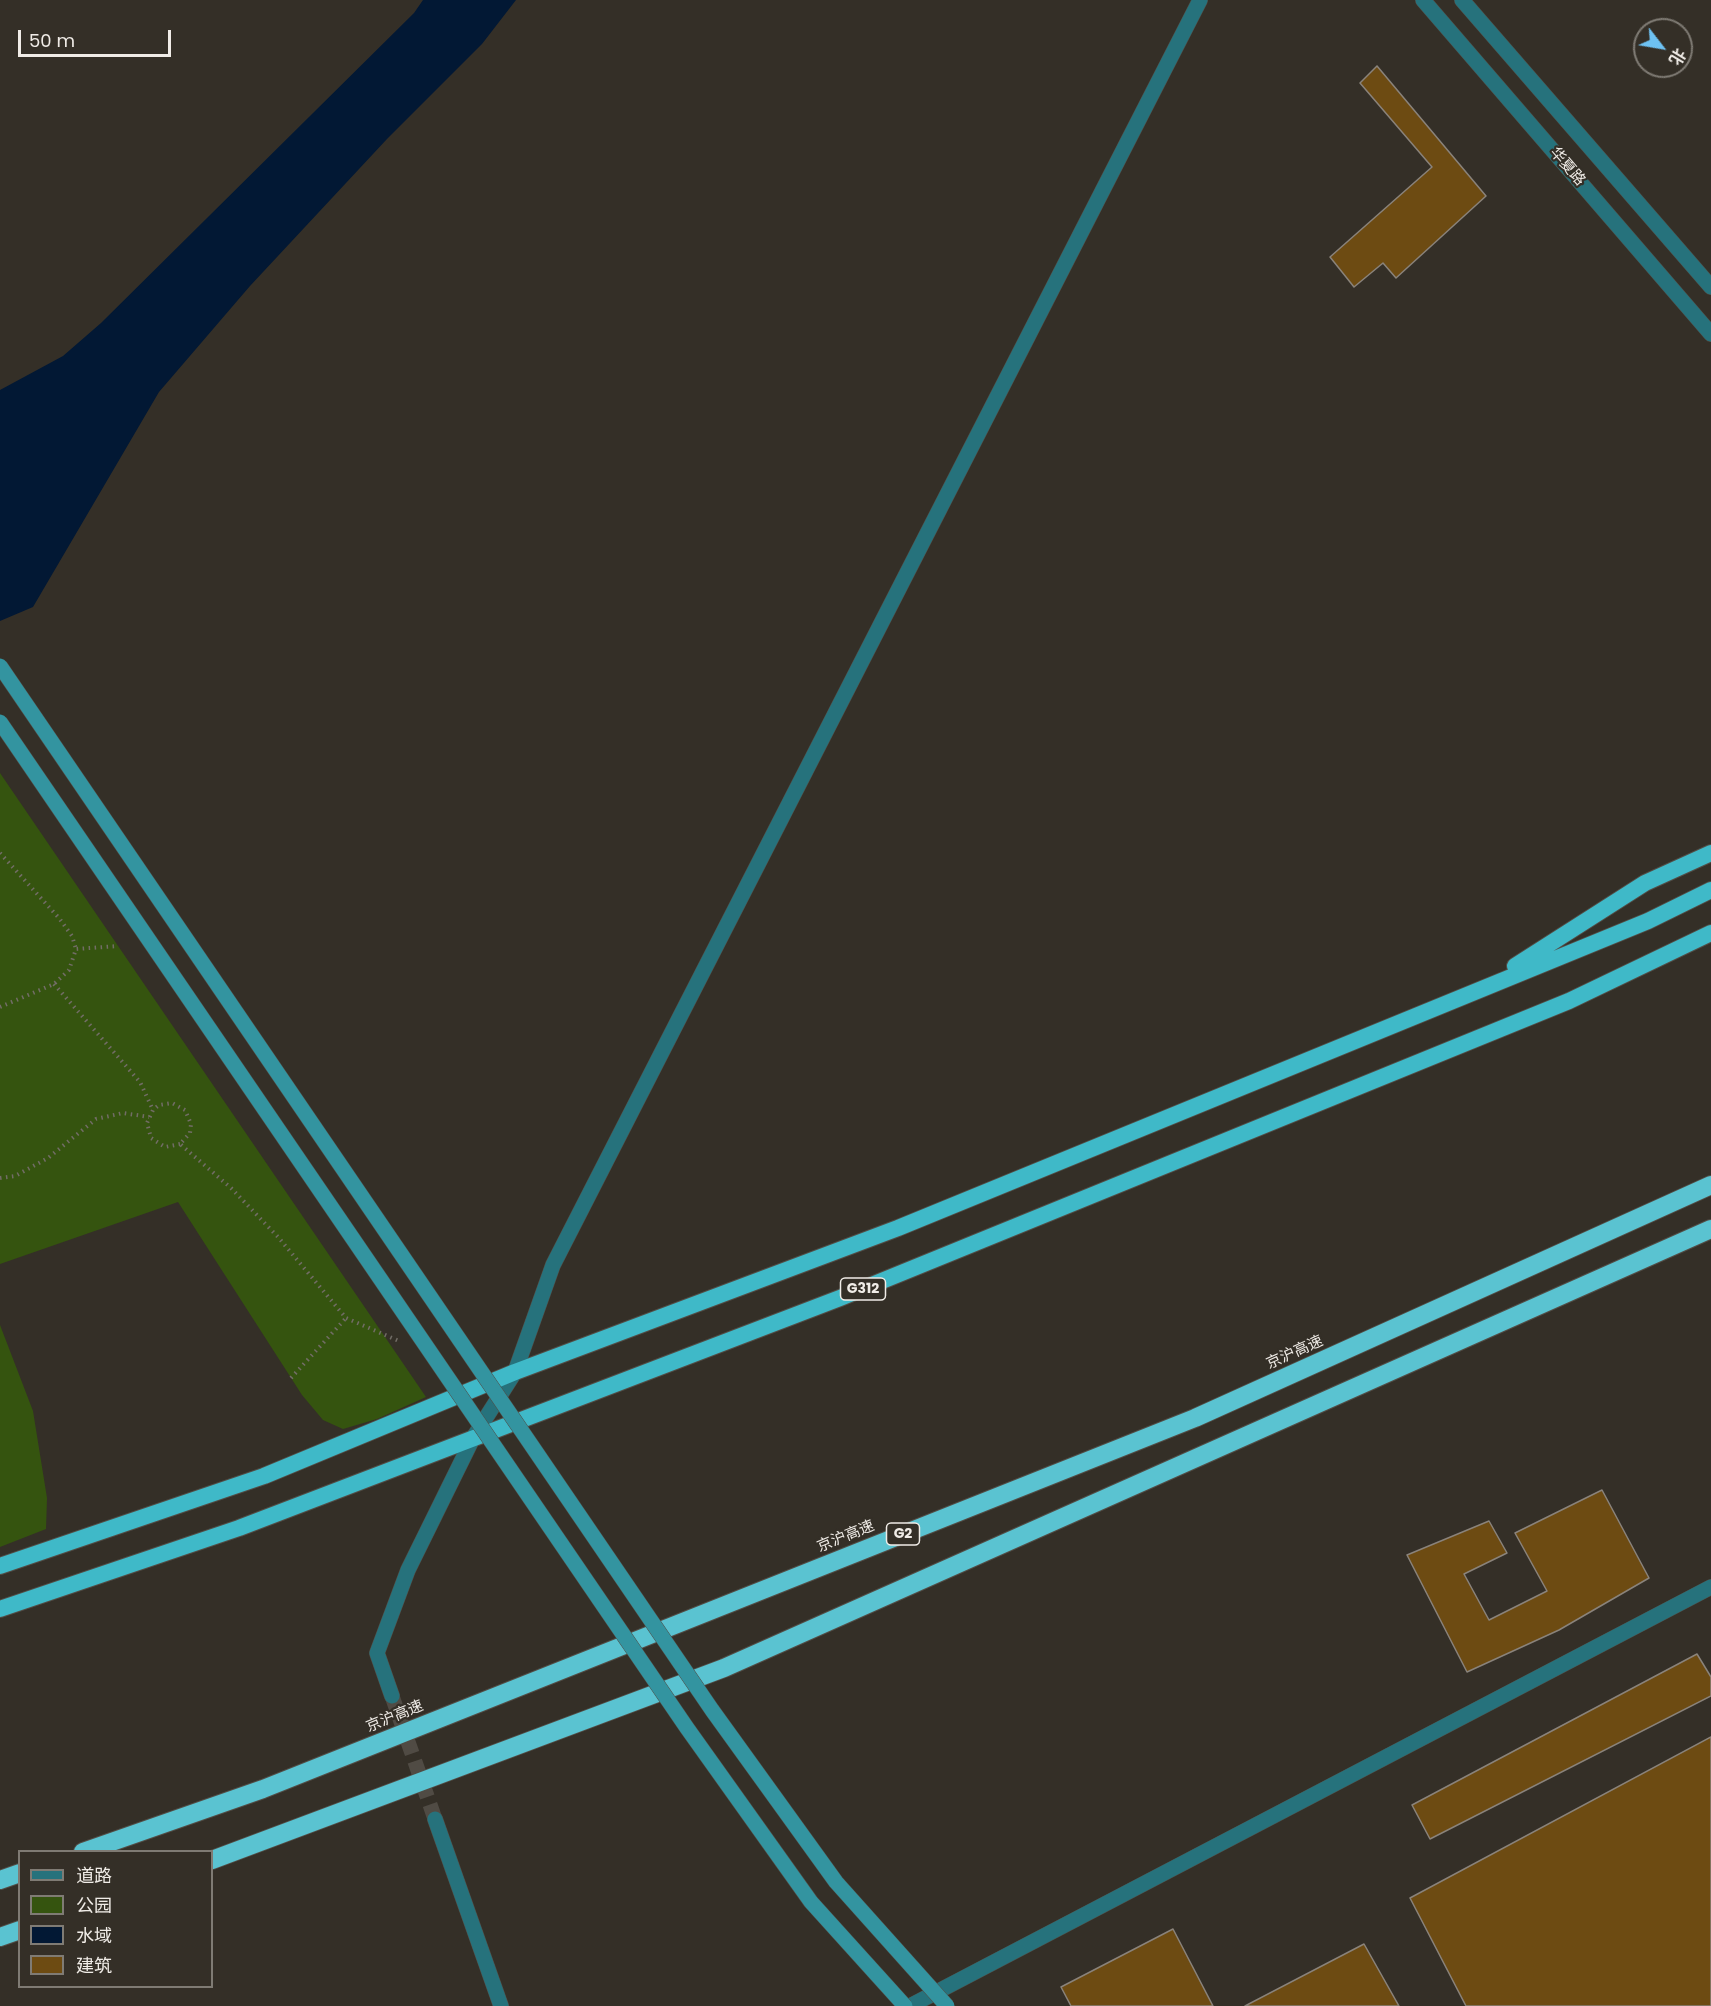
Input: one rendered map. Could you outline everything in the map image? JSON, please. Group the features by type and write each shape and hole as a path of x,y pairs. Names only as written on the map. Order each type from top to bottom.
{"highway":[{"path":"1476,991 1646,883 1711,853"},
{"path":"0,1566 264,1476 515,1372 898,1228 1648,921 1711,890"},
{"name":"G312","path":"0,1609 238,1528 840,1298 1558,1006 1711,933"},
{"name":"京沪高速","path":"86,1850 263,1789 1195,1418 1711,1185"},
{"path":"213,1860 724,1668 1711,1229"},
{"path":"0,1880 18,1874"},
{"path":"0,1937 18,1931"}],"main road":[{"path":"0,666 712,1710 836,1882 947,2006"},
{"path":"0,722 687,1728 811,1902 905,2006"}],"street":[{"path":"392,1696 377,1653 408,1570 473,1438 515,1372 553,1265 1200,0"},
{"name":"华夏路","path":"1424,0 1711,334"},
{"name":"华夏路","path":"1462,0 1711,287"},
{"path":"910,2006 1711,1587"},
{"path":"435,1819 501,2006"}],"path":[{"path":"0,853 59,918 72,936 76,949 69,970 54,984 0,1007"},
{"path":"76,949 118,946"},
{"path":"54,984 140,1082 153,1110"},
{"path":"172,1103 185,1110 191,1124 190,1133 180,1144 165,1147 157,1144 148,1131 149,1117 159,1105 172,1103"},
{"path":"0,1178 15,1176 48,1158 96,1119 123,1113 149,1117"},
{"path":"180,1144 231,1188 278,1237 346,1318 399,1341"},
{"path":"291,1378 346,1318"}],"green space":[{"path":"0,773 426,1397 377,1419 343,1429 323,1420 302,1395 178,1202 0,1264"},
{"path":"0,1325 33,1411 47,1498 46,1529 0,1547"}],"water":[{"path":"423,0 516,0 482,44 387,139 250,286 159,392 33,607 0,621 0,390 63,356 101,323 414,13"}],"building":[{"path":"1377,66 1486,196 1396,278 1383,263 1354,287 1330,257 1432,167 1360,83"},
{"path":"1602,1490 1649,1578 1559,1630 1467,1672 1407,1555 1489,1521 1507,1553 1464,1574 1489,1620 1547,1591 1515,1533"},
{"path":"1697,1654 1711,1677 1711,1696 1430,1839 1412,1805"},
{"path":"1711,1737 1711,2006 1466,2006 1410,1898"},
{"path":"1173,1929 1213,2006 1071,2006 1061,1987"},
{"path":"1364,1944 1399,2006 1245,2006"}],"tunnel":[{"path":"392,1696 435,1819"}]}
